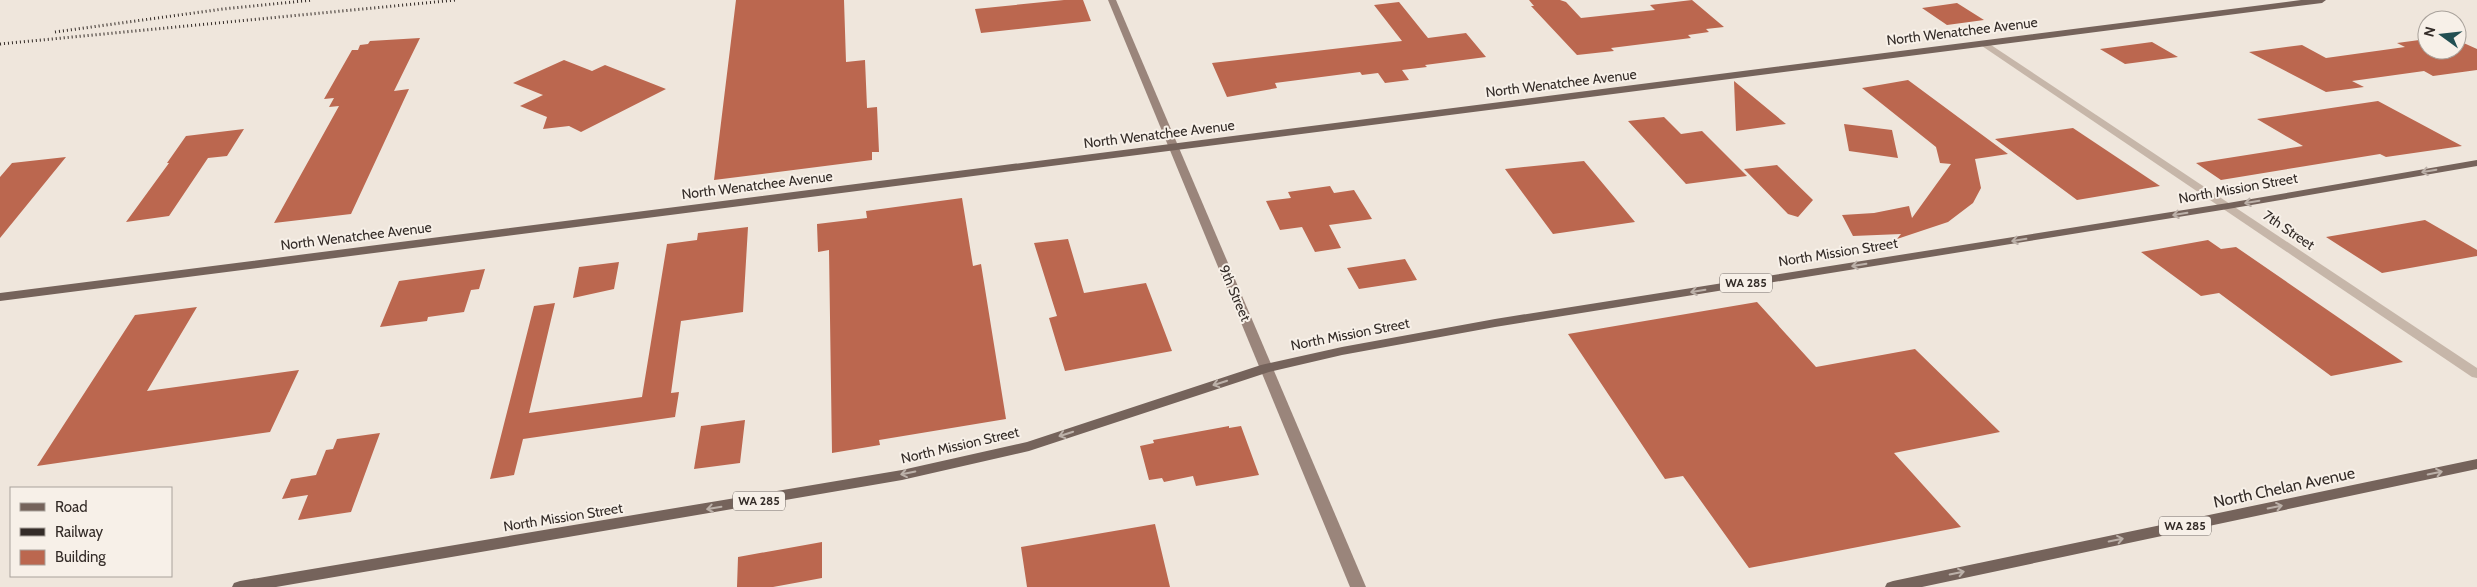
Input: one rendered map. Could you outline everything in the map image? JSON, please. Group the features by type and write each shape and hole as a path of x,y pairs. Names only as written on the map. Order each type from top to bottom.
{"main road":[{"name":"North Wenatchee Avenue","path":"0,297 2322,0"},
{"name":"North Mission Street","path":"240,587 902,475 1029,446 1266,368 1342,351 1495,323 2228,206 2477,163"},
{"name":"North Chelan Avenue","path":"1893,587 2477,464"}],"street":[{"name":"9th Street","path":"1112,0 1358,587"},
{"name":"7th Street","path":"1984,44 2477,374"}],"building":[{"path":"736,0 844,0 846,62 865,60 867,108 877,107 879,152 872,152 872,160 714,180"},
{"path":"1064,0 1083,0 1091,21 981,33 975,9"},
{"path":"1529,0 1560,0 1566,2 1581,18 1655,10 1650,5 1692,0 1724,27 1706,29 1709,32 1688,35 1691,38 1611,48 1614,51 1577,55 1531,6 1534,6"},
{"path":"1399,2 1428,38 1466,33 1486,57 1402,70 1409,80 1385,83 1378,73 1362,75 1360,72 1275,83 1277,88 1227,97 1212,63 1402,41 1374,5"},
{"path":"1957,3 1984,20 1947,25 1922,8"},
{"path":"420,38 394,91 409,89 351,214 274,223 339,106 329,107 334,98 324,99 352,50 358,50 360,45 368,44 370,41"},
{"path":"2417,40 2417,60 2467,60 2467,44 2477,49 2477,70 2433,76 2424,71 2352,81 2364,87 2326,92 2249,52 2302,45 2326,58 2405,47 2397,43"},
{"path":"2152,42 2178,57 2125,64 2100,49"},
{"path":"564,60 592,71 605,65 666,89 581,132 569,126 543,129 547,117 520,106 543,95 513,83"},
{"path":"1908,80 2008,154 1975,159 1981,188 1973,203 1948,222 1897,239 1901,234 1853,236 1842,215 1874,213 1909,206 1912,218 1951,164 1940,163 1936,147 1862,88"},
{"path":"1734,81 1786,124 1736,131"},
{"path":"2378,101 2462,146 2386,157 2380,154 2221,180 2196,163 2303,146 2257,119"},
{"path":"1664,117 1681,134 1702,131 1747,176 1686,184 1628,121"},
{"path":"1844,124 1892,130 1898,158 1849,151"},
{"path":"2073,128 2160,186 2077,200 1995,139"},
{"path":"244,129 227,156 208,158 169,216 126,222 169,163 167,163 186,136"},
{"path":"66,157 0,238 0,177 12,163"},
{"path":"1584,161 1635,222 1553,234 1505,169"},
{"path":"1777,165 1813,200 1798,217 1788,214 1744,169"},
{"path":"1330,186 1334,193 1354,190 1372,219 1329,225 1341,248 1315,252 1302,227 1280,230 1266,201 1291,198 1288,192"},
{"path":"962,198 973,266 981,264 1006,419 879,440 880,445 832,453 829,250 818,252 817,224 867,218 866,211"},
{"path":"2425,220 2477,250 2477,256 2382,273 2326,237"},
{"path":"748,227 743,312 681,321 671,393 679,392 675,417 523,439 514,475 490,479 534,306 555,303 529,413 642,397 667,244 697,240 698,233"},
{"path":"1068,239 1084,293 1146,283 1172,351 1065,371 1049,318 1057,316 1034,243"},
{"path":"2208,240 2221,249 2236,247 2403,362 2331,376 2219,293 2201,296 2141,252"},
{"path":"1405,259 1417,280 1359,289 1347,268"},
{"path":"619,262 614,289 573,298 579,267"},
{"path":"485,269 479,289 471,290 464,312 428,317 427,321 380,327 399,281"},
{"path":"1757,302 1816,367 1915,349 2000,432 1894,453 1961,527 1749,568 1683,476 1665,479 1568,334"},
{"path":"197,307 147,391 299,370 270,432 37,466 135,315"},
{"path":"745,420 740,463 694,469 701,426"},
{"path":"1229,426 1229,428 1241,426 1259,475 1196,486 1193,476 1164,482 1162,478 1149,480 1140,446 1154,443 1153,440"},
{"path":"380,433 351,512 298,520 308,495 282,499 291,479 316,475 326,450 333,449 337,439"},
{"path":"1155,524 1170,587 1027,587 1021,547"},
{"path":"822,542 822,578 773,587 737,587 738,557"}],"railway":[{"path":"55,32 223,9 313,0"},
{"path":"0,44 456,0"}]}
